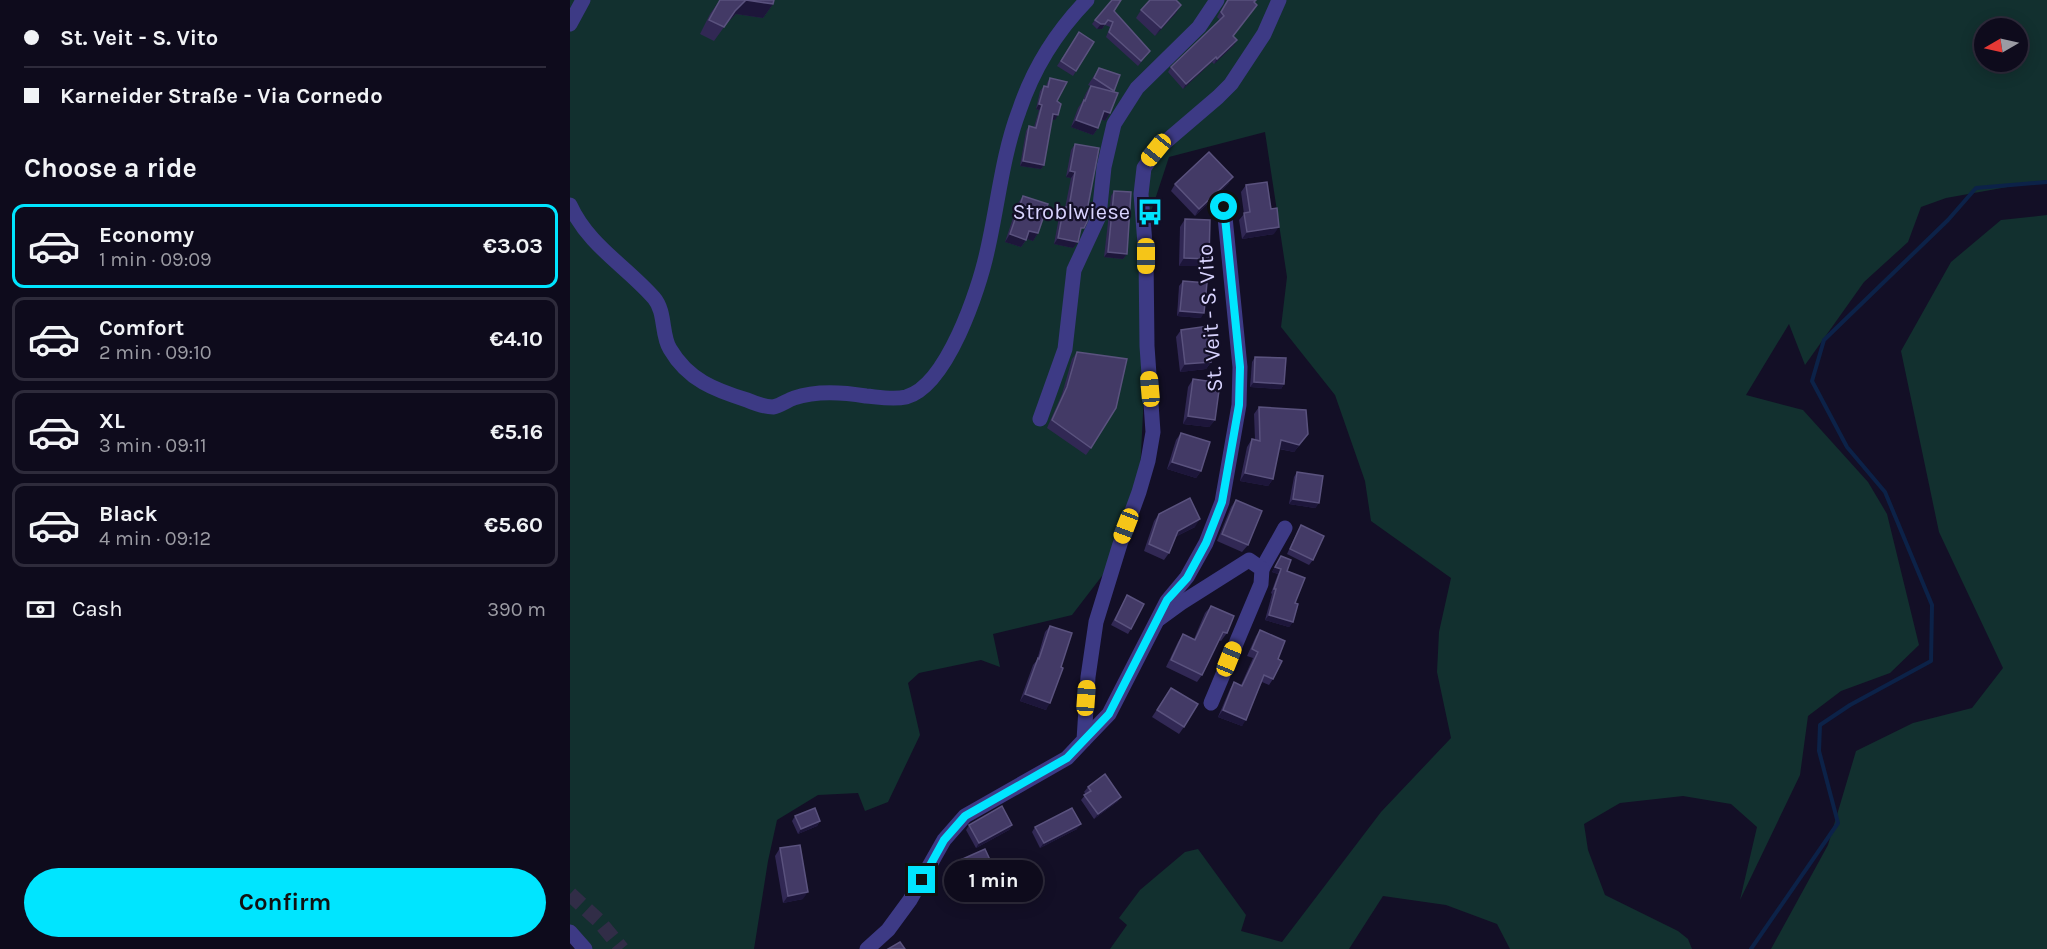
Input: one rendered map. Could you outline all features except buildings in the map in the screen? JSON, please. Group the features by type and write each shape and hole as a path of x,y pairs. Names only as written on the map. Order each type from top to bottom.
{"street":[{"path":"570,24 583,0"},
{"path":"570,205 593,241 641,284 656,301 669,348 687,371 714,390 773,407 809,393 842,392 883,398 907,397 927,385 947,360 968,313 987,253 998,189 1018,111 1042,56 1087,0"},
{"path":"1040,419 1065,349 1074,270 1099,216 1104,167 1114,124 1137,88 1199,27 1217,0"},
{"path":"1084,740 1088,678 1096,622 1139,492 1153,432 1147,345 1146,256 1141,194 1144,168 1156,150 1231,84 1264,34 1279,0"},
{"name":"St. Veit - S. Vito","path":"867,949 888,930 910,900 944,840 965,816 1067,758 1109,714 1167,600 1187,578 1206,543 1222,502 1239,405 1240,367 1224,207"},
{"path":"1211,703 1261,584 1262,569 1285,528"},
{"name":"St. Veit - S. Vito","path":"1157,622 1181,603 1250,560 1262,569"},
{"path":"570,932 585,949"}],"green space":[{"path":"570,0 2047,0 2047,180 1946,198 1921,207 1908,242 1864,282 1805,365 1789,324 1746,395 1803,410 1868,482 1887,514 1919,645 1890,673 1841,691 1808,716 1800,775 1740,900 1757,827 1731,804 1683,796 1620,803 1584,824 1588,850 1605,895 1678,931 1688,939 1692,949 1510,949 1497,924 1446,905 1383,896 1349,949 1110,949 1127,925 1119,918 1140,890 1185,852 1198,849 1246,915 1241,931 1282,942 1381,812 1451,738 1437,672 1439,632 1451,578 1371,521 1365,481 1335,395 1281,327 1287,277 1265,132 1169,157 1145,230 1147,335 1139,492 1105,572 1072,615 993,634 1000,667 981,660 919,673 908,683 920,735 888,802 865,811 858,793 818,795 777,820 754,949 575,949 570,942"},
{"path":"2047,215 2047,949 1771,949 1828,845 1856,751 1913,723 1972,708 2003,668 1939,532 1901,351 1951,262 2001,220"}],"waterway":[{"path":"1751,949 1838,823 1819,751 1820,725 1850,705 1931,661 1932,605 1885,492 1847,447 1812,381 1824,340 1948,220 1976,188 2047,182"}],"tunnel":[{"path":"570,894 598,920 622,949"}],"place":[{"name":"Stroblwiese","path":"1150,212"}],"route":[{"path":"922,880 944,840 965,816 1067,758 1109,714 1167,600 1187,578 1206,543 1222,502 1239,405 1240,367 1224,207"}]}
